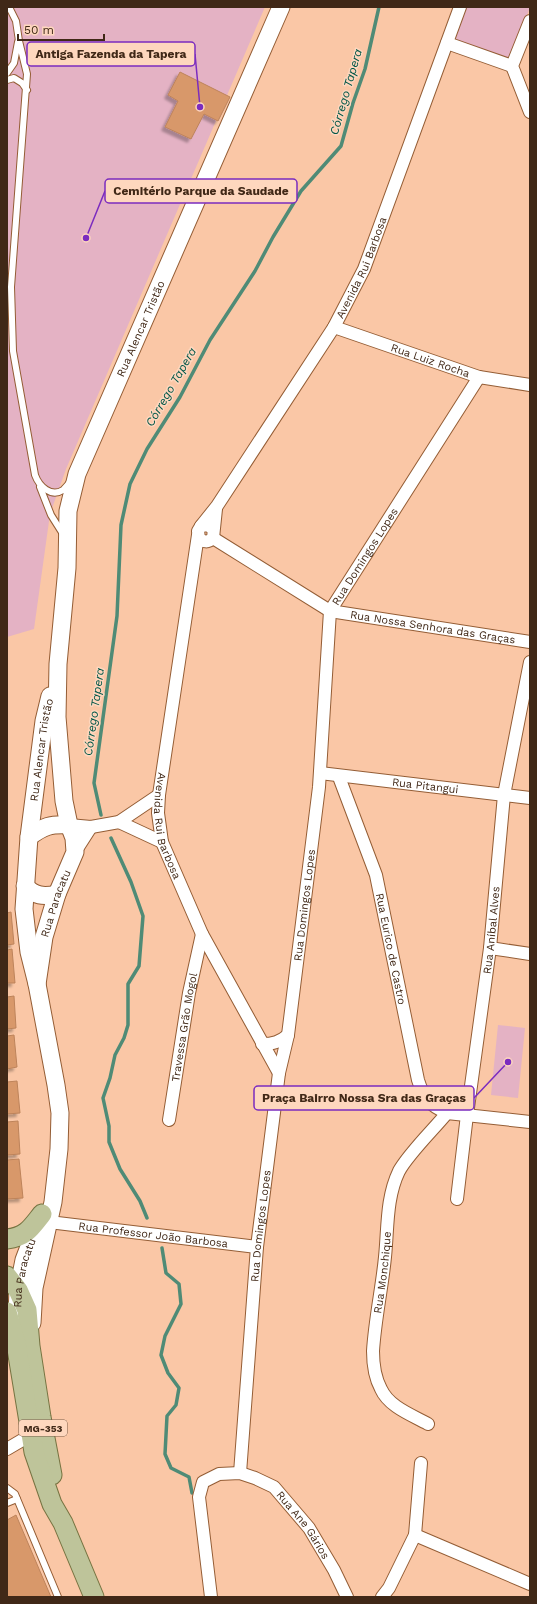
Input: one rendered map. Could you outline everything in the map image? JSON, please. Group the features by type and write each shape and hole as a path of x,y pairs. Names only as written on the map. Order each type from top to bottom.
{"main road":[{"name":"Rua Alencar Tristão","path":"69,825 64,801 58,724 58,664 67,568 68,511 78,474 281,7"},
{"name":"Rua Alencar Tristão","path":"29,837 44,721 58,664"},
{"path":"29,837 41,828 52,825 69,825"},
{"name":"MG-353","path":"69,825 74,838 75,852"},
{"name":"Rua Paracatu","path":"29,837 24,909 29,952 37,984 60,1113 59,1149 54,1187 45,1218 34,1288 32,1319 23,1338 30,1431 34,1452 52,1504 63,1523 94,1597"},
{"name":"Rua Paracatu","path":"37,984 44,937 57,894 75,852"},
{"path":"25,886 38,896 57,894"},
{"path":"7,1239 28,1233 45,1218"},
{"name":"Rua Paracatu","path":"13,1283 45,1218"},
{"name":"MG-353","path":"13,1283 27,1310 23,1338"},
{"path":"7,1312 23,1338"},
{"name":"Rua Paracatu","path":"23,1338 30,1346 41,1417 63,1523"}],"street":[{"name":"Avenida Rui Barbosa","path":"279,1074 202,934 162,842 158,813 159,795 193,555 206,534 216,506 334,327 364,269 460,7"},
{"path":"530,21 512,66 530,112"},
{"path":"447,43 512,66"},
{"name":"Rua Luiz Rocha","path":"334,327 479,377 530,385"},
{"name":"Rua Domingos Lopes","path":"240,1473 257,1247 279,1074 288,1035 320,773 330,611 479,377"},
{"name":"Rua Nossa Senhora das Graças","path":"206,534 330,611 530,642"},
{"name":"Rua Aníbal Alves","path":"457,1199 466,1115 490,948 504,795 530,662"},
{"name":"Rua Pitangui","path":"320,773 530,798"},
{"name":"Rua Eurico de Castro","path":"339,776 376,875 418,1080 422,1092 435,1108 448,1112 530,1122"},
{"path":"69,825 91,827 119,822 159,795"},
{"path":"119,822 162,842"},
{"path":"75,852 91,827"},
{"name":"Travessa Grão Mogol","path":"169,1120 189,993 202,934"},
{"path":"490,948 530,954"},
{"path":"262,1044 275,1043 283,1040 288,1035"},
{"name":"Rua Monchique","path":"428,1424 394,1406 385,1396 380,1389 375,1370 373,1351 385,1257 388,1215 394,1185 400,1170 448,1112"},
{"name":"Rua Professor João Barbosa","path":"45,1218 257,1247"},
{"path":"7,1449 24,1439 30,1431"},
{"path":"382,1597 389,1588 415,1536 421,1463"},
{"path":"211,1597 199,1497 203,1482 219,1474 240,1473"},
{"name":"Rua Ane Gários","path":"240,1473 274,1486 309,1528 334,1570 347,1597"},
{"path":"415,1536 530,1584"}],"lane":[{"path":"9,7 16,21 27,74 27,90 18,173 11,287 13,351 35,476 51,515 68,543"},
{"path":"7,73 14,63 19,41"},
{"path":"7,80 14,78 22,83 27,90"},
{"path":"38,482 44,490 55,492 63,490 78,474"},
{"path":"7,1488 12,1490 17,1499 58,1597"},
{"path":"7,1503 17,1499"}],"shaded area":[{"path":"7,7 265,7 66,469 50,514 34,629 7,637"},
{"path":"464,7 530,7 512,57 509,60 455,41 454,37"},
{"path":"498,1025 525,1028 518,1098 491,1095"}],"building":[{"path":"180,72 230,97 218,121 204,114 191,139 165,127 178,101 168,95"},
{"path":"11,912 14,944 7,945 7,913"},
{"path":"12,949 15,983 7,983 7,950"},
{"path":"14,996 16,1028 7,1029 7,997"},
{"path":"14,1035 17,1067 7,1069 7,1036"},
{"path":"17,1081 20,1113 7,1114 7,1082"},
{"path":"18,1121 20,1154 7,1155 7,1122"},
{"path":"19,1159 23,1198 7,1199 7,1160"},
{"path":"16,1515 51,1597 7,1597 7,1520"}],"waterway":[{"name":"Córrego Tapera","path":"101,815 94,783 117,616 121,525 130,484 147,449 180,397 210,340 255,271 273,237 301,191 341,146 353,103 365,69 379,7"},
{"name":"Córrego Tapera","path":"111,838 131,882 143,916 139,966 128,984 128,1025 124,1038 115,1055 110,1078 103,1098 109,1126 109,1142 120,1169 140,1201 147,1218"},
{"name":"Córrego Tapera","path":"162,1248 166,1273 179,1284 181,1304 165,1336 161,1355 168,1373 179,1388 176,1405 167,1416 165,1454 171,1468 189,1477 192,1493"}],"place":[{"name":"Antiga Fazenda da Tapera","path":"200,107"},
{"name":"Cemitério Parque da Saudade","path":"86,238"},
{"name":"Praça Bairro Nossa Sra das Graças","path":"508,1062"}]}
